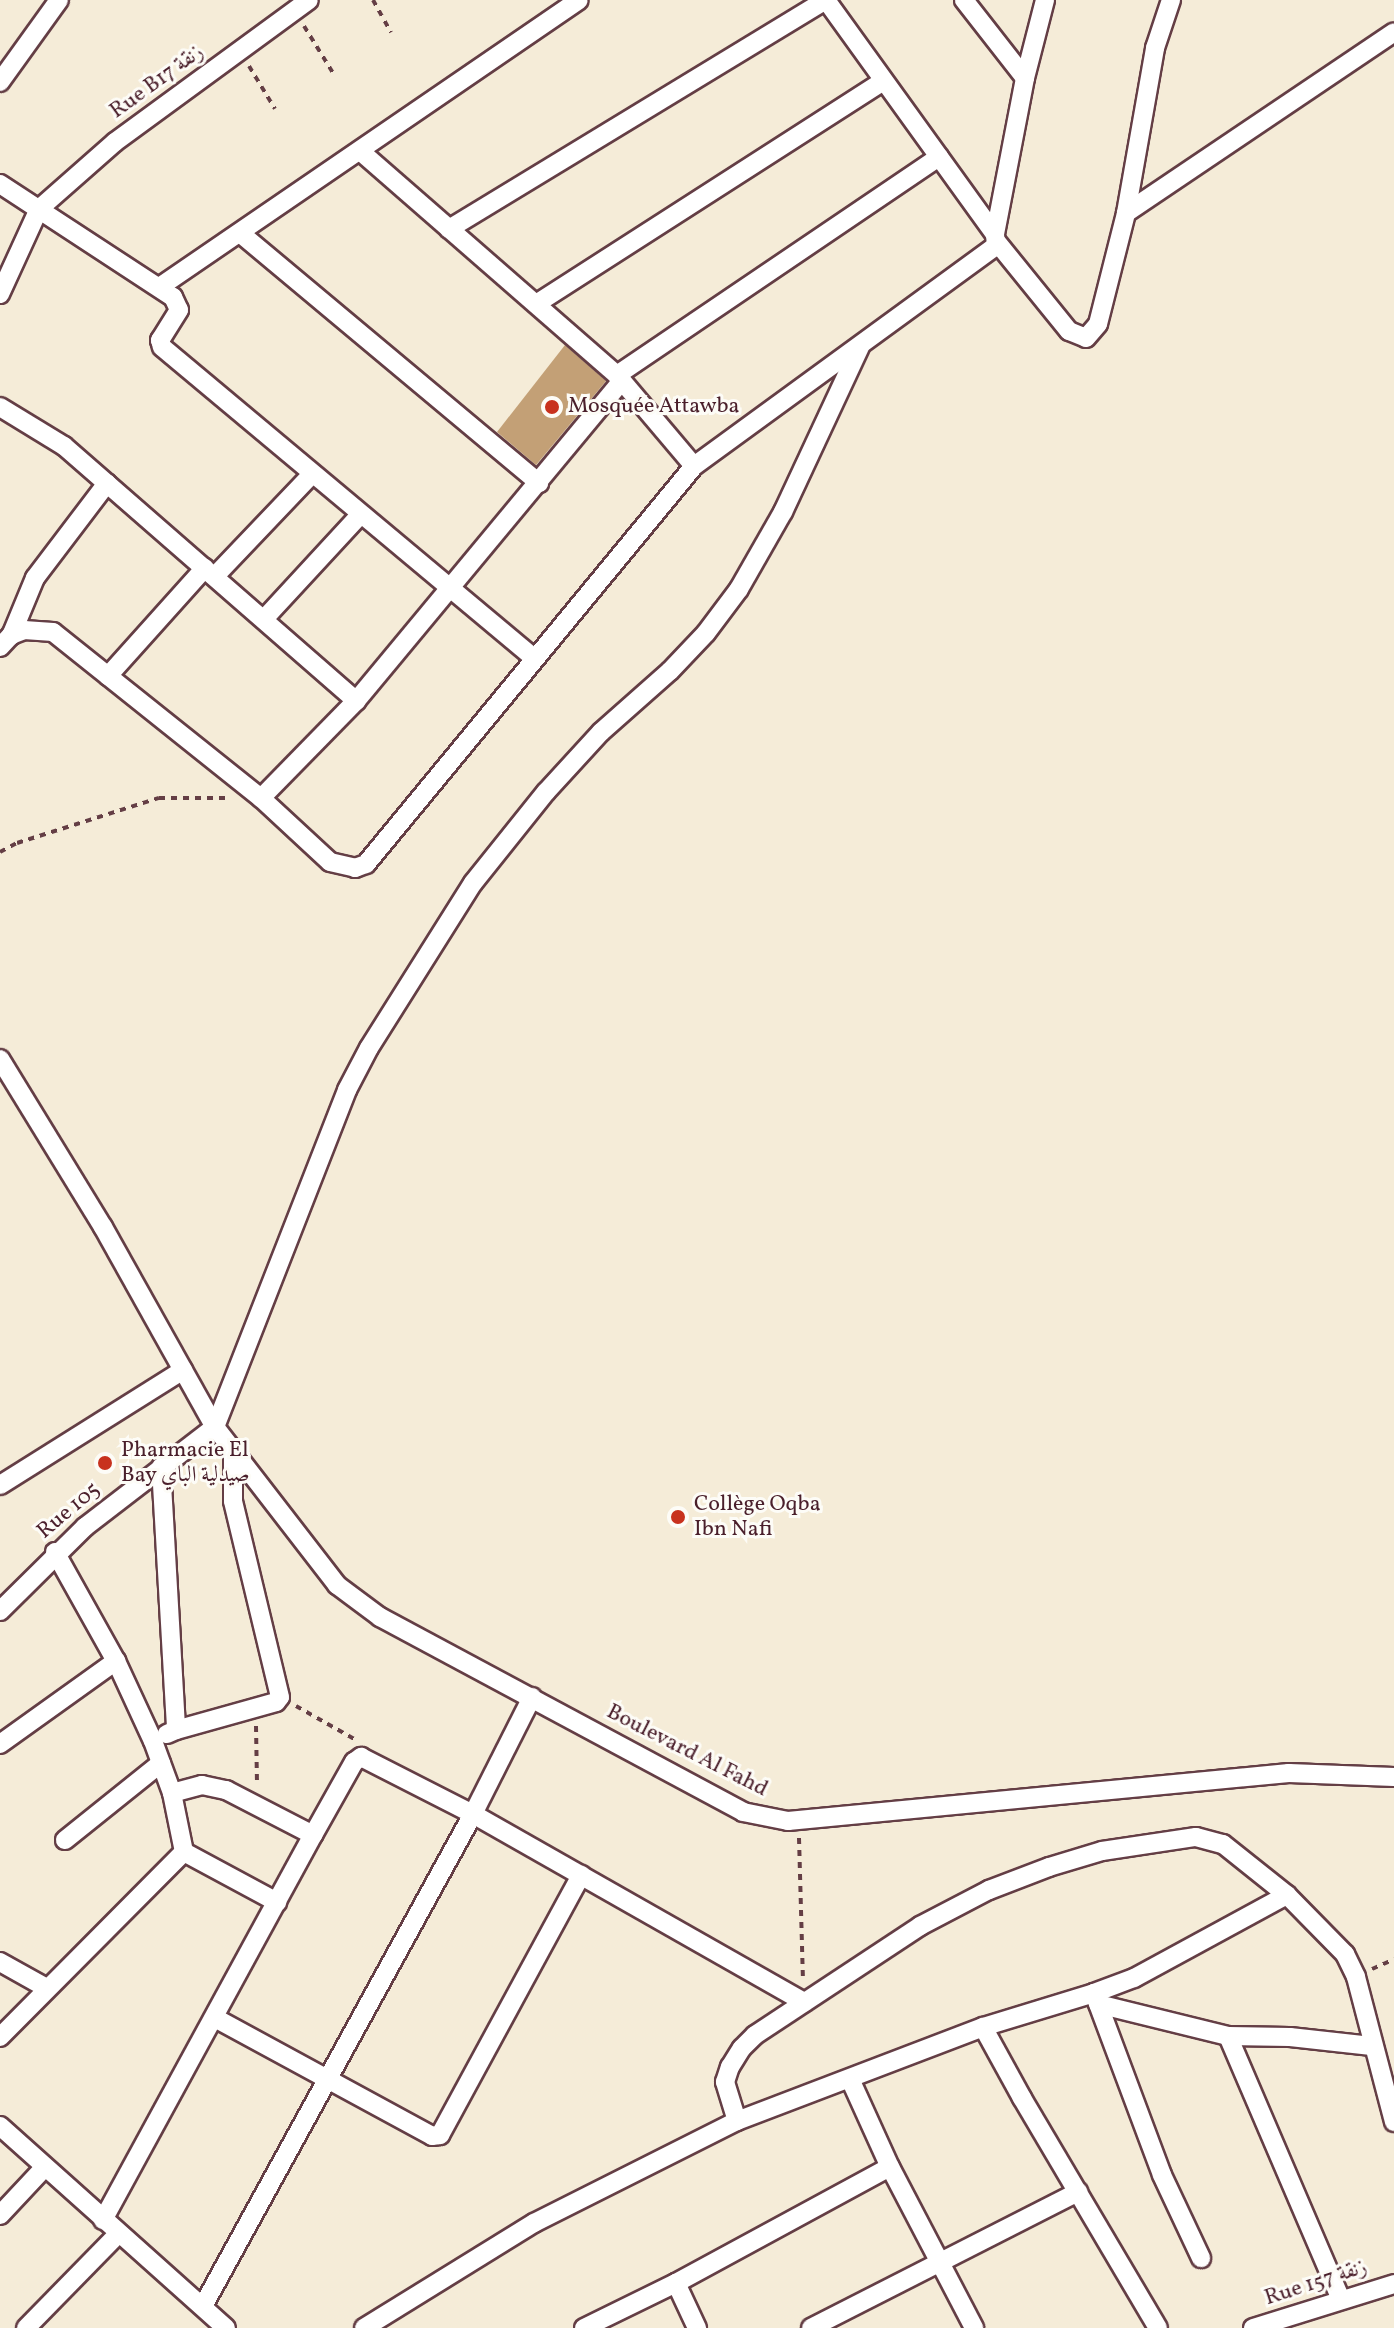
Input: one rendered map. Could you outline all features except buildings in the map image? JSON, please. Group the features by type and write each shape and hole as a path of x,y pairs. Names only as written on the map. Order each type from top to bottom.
{"street":[{"path":"0,82 59,0"},
{"path":"161,286 579,0"},
{"path":"449,229 826,0 996,238 1069,331 1086,338 1098,324 1126,213 1155,48 1171,0"},
{"path":"964,0 1025,78"},
{"path":"5,641 24,630 53,632 261,798 330,862 355,868 366,864 694,466 990,252 996,238 1025,78 1045,0"},
{"name":"Rue B17 زنقة","path":"39,209 115,142 301,5"},
{"path":"1126,213 1394,32"},
{"path":"536,304 884,81"},
{"path":"360,151 620,378 694,466"},
{"path":"261,798 356,701 452,589 620,378 939,157"},
{"path":"0,184 161,286 179,307 160,340 162,347 534,658"},
{"path":"0,294 39,209"},
{"path":"240,233 539,483"},
{"path":"215,1427 347,1090 369,1048 473,883 601,732 670,671 706,633 739,589 783,512 860,346"},
{"path":"0,407 64,446 356,701"},
{"path":"108,676 312,474"},
{"path":"5,641 35,578 107,483"},
{"path":"264,619 360,515"},
{"name":"Boulevard Al Fahd","path":"0,1059 103,1227 215,1427 328,1576 357,1604 743,1812 774,1820 798,1819 1289,1773 1394,1777"},
{"path":"0,1485 183,1370"},
{"name":"Rue 105","path":"0,1611 55,1552 215,1427"},
{"path":"153,1741 176,1730 276,1702 280,1697 233,1501 233,1454"},
{"path":"161,1467 176,1730"},
{"path":"55,1552 116,1661 153,1741 172,1793 184,1852"},
{"path":"0,1744 116,1661"},
{"path":"203,2306 473,1814 532,1697"},
{"path":"103,2220 313,1835 354,1762 363,1757 473,1814 804,2002"},
{"path":"65,1840 161,1763"},
{"path":"172,1793 193,1786 214,1786 313,1835"},
{"path":"737,2121 726,2092 730,2067 755,2035 920,1926 989,1890 1102,1851 1171,1839 1212,1839 1287,1895 1345,1954 1356,1977 1394,2122"},
{"path":"184,1852 277,1902"},
{"path":"0,2037 45,1987 184,1852"},
{"path":"215,2018 432,2136 440,2135 581,1875"},
{"path":"364,2328 534,2223 737,2121 983,2027 1096,1999 1287,1895"},
{"path":"0,1962 45,1987"},
{"path":"1096,1999 1228,2036 1290,2037 1372,2046"},
{"path":"1096,1999 1162,2175 1201,2258"},
{"path":"983,2027 1158,2328"},
{"path":"1228,2036 1341,2300"},
{"path":"850,2079 890,2167 943,2263 974,2328"},
{"path":"0,2126 226,2328"},
{"path":"584,2328 676,2283 890,2167"},
{"path":"0,2215 44,2168"},
{"path":"811,2328 1078,2192"},
{"path":"26,2328 118,2234"},
{"path":"676,2283 697,2328"},
{"name":"Rue 157 زنقة","path":"1253,2328 1394,2284"}],"path":[{"path":"373,0 391,32"},
{"path":"301,5 333,73"},
{"path":"239,51 275,109"},
{"path":"0,852 17,843 159,798 261,798"},
{"path":"280,1697 363,1744 363,1757"},
{"path":"255,1708 257,1806"},
{"path":"798,1819 804,2002"}],"place":[{"name":"Mosquée Attawba","path":"552,407"},
{"name":"Pharmacie El Bay صيدلية الباي","path":"105,1463"},
{"name":"Collège Oqba Ibn Nafi","path":"678,1517"}]}
